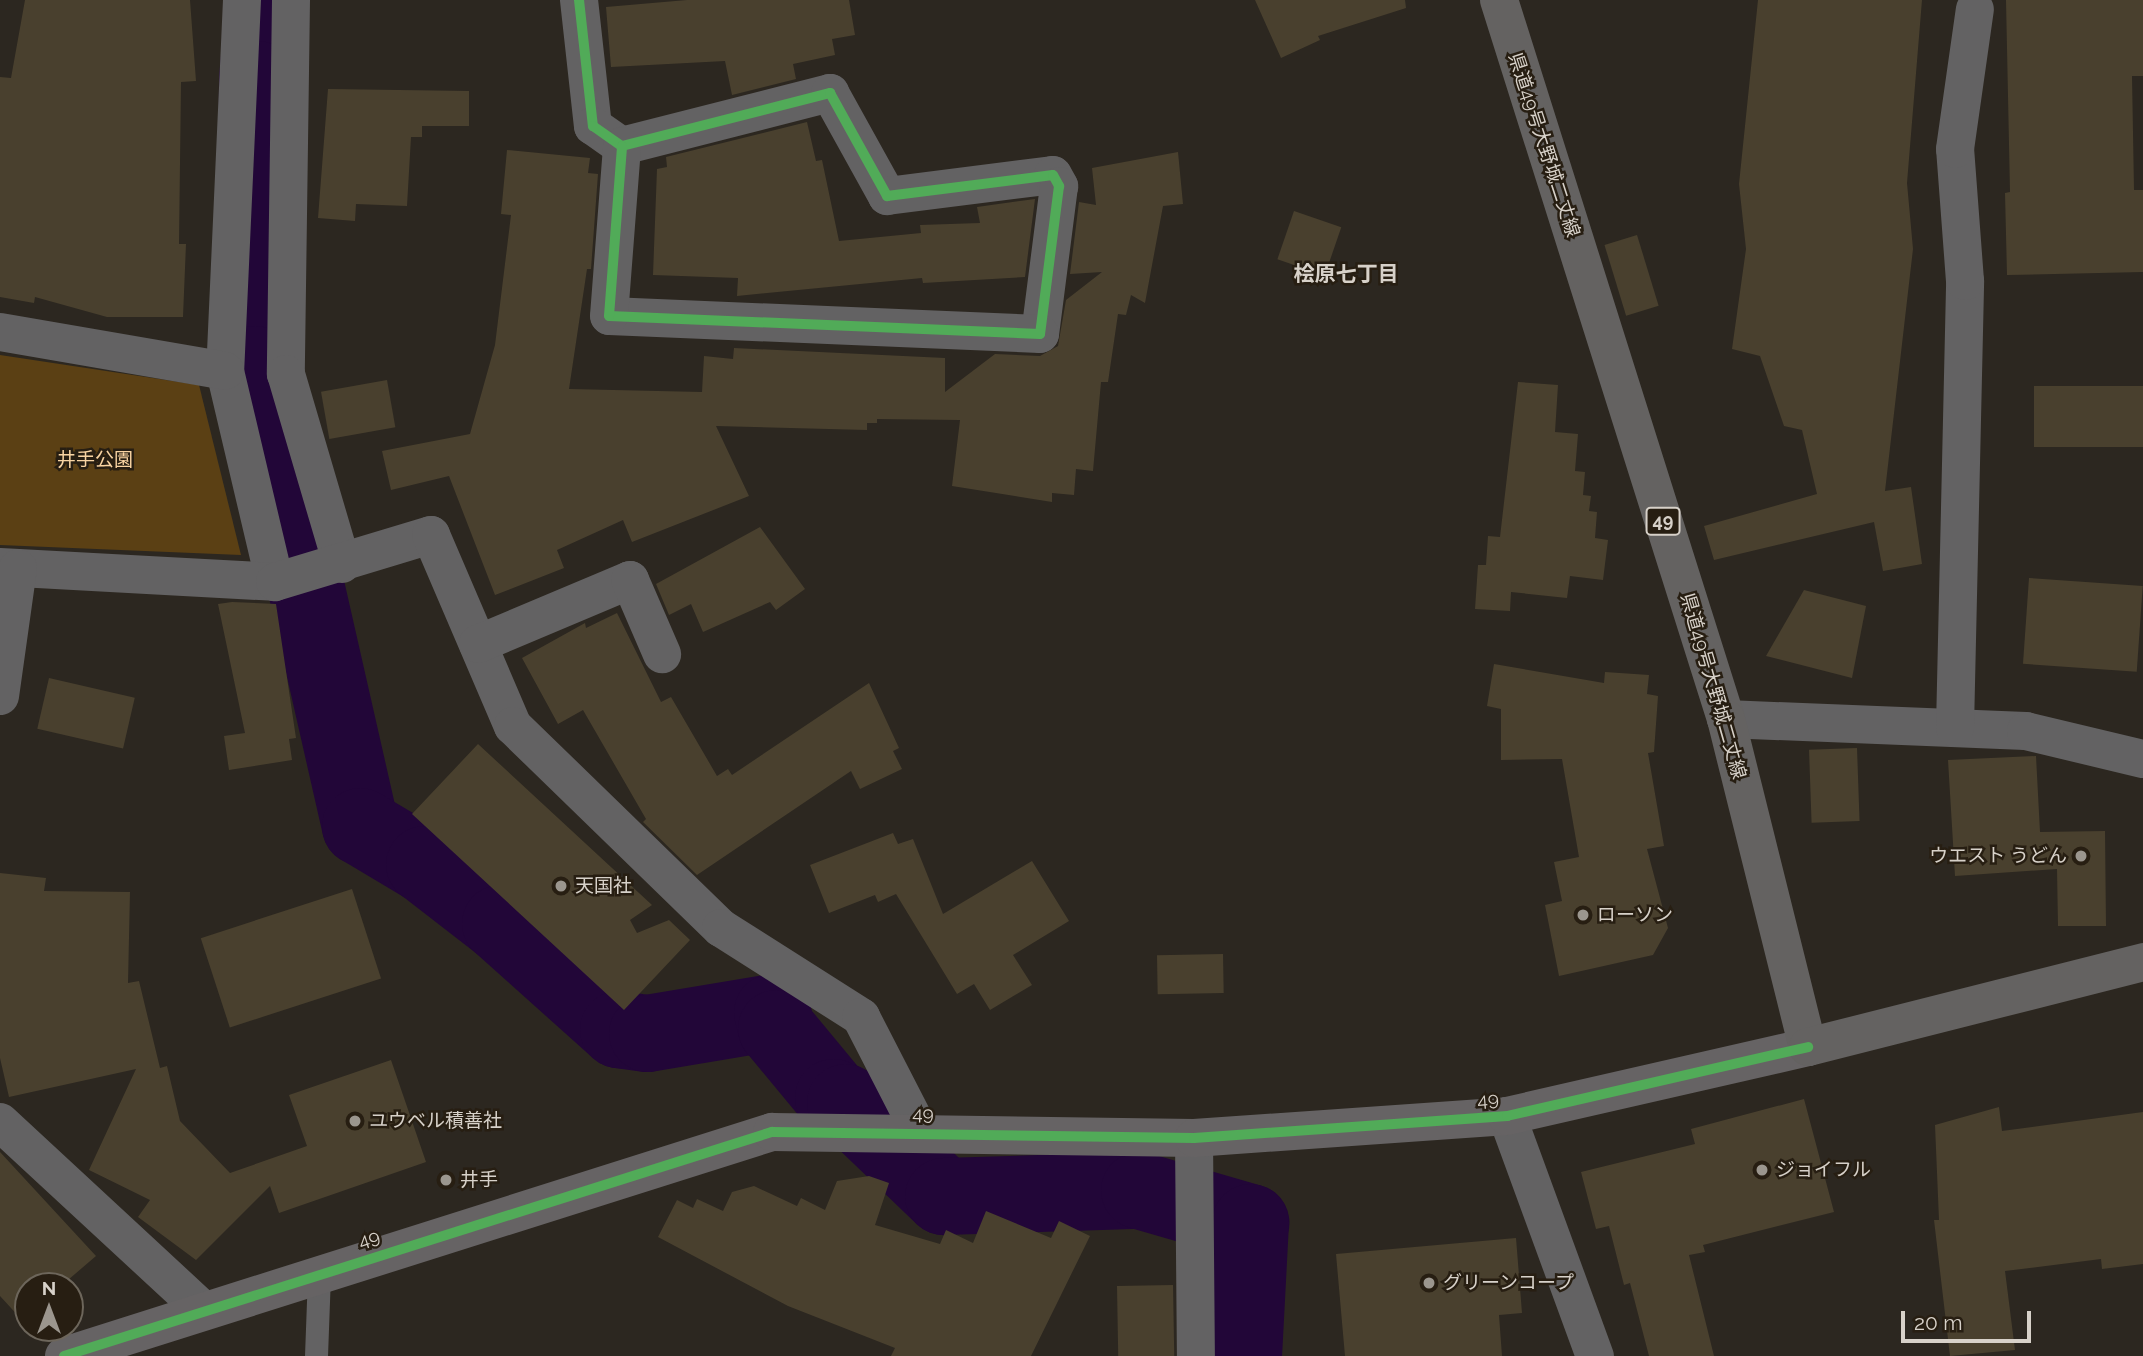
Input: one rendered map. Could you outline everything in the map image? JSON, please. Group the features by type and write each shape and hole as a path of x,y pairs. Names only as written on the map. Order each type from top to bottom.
{"main road":[{"name":"県道49号大野城二丈線","path":"1499,0 1726,719 1808,1047"},
{"name":"49","path":"1808,1047 2143,962"}],"street":[{"path":"242,0 225,371 275,582"},
{"path":"291,0 286,374 331,567"},
{"path":"579,0 593,127 622,146 830,93 887,196 1053,175 1059,186 1040,334 609,316 622,146"},
{"path":"1955,728 1965,281 1955,149 1975,9"},
{"path":"0,332 225,371"},
{"path":"0,696 9,568 275,582 431,535 513,726 721,928 861,1017 915,1132"},
{"path":"478,644 630,580 662,654"},
{"path":"1726,719 2026,731 2143,759"},
{"name":"49","path":"64,1356 772,1132 1194,1138 1507,1116 1808,1047"},
{"path":"1507,1116 1595,1356"},
{"path":"0,1122 204,1311"},
{"path":"1194,1138 1196,1356"}],"lane":[{"path":"316,1356 319,1274"}],"green space":[{"name":"井手公園","path":"0,355 199,385 241,555 0,545"}],"building":[{"path":"25,0 190,0 196,81 181,82 179,244 186,244 183,317 107,317 35,297 34,303 0,297 0,77 11,78"},
{"path":"687,0 849,0 855,35 832,39 835,55 793,64 796,79 732,95 725,61 611,67 606,7"},
{"path":"1255,0 1405,0 1406,8 1318,36 1320,40 1281,58"},
{"path":"1758,0 1922,0 1907,183 1913,249 1885,491 1911,487 1922,564 1883,571 1874,522 1714,560 1704,526 1817,494 1802,430 1784,426 1760,356 1732,349 1746,249 1739,184"},
{"path":"2006,0 2143,0 2143,76 2132,76 2134,190 2143,190 2143,272 2007,275 2005,193 2010,192"},
{"path":"328,89 469,91 469,126 422,126 422,137 411,137 407,206 356,204 355,221 318,218"},
{"path":"807,122 816,161 822,160 839,241 921,233 920,225 980,223 977,207 1035,199 1025,277 923,283 922,278 737,296 738,278 653,275 657,169 667,167 666,157"},
{"path":"507,150 590,158 588,173 598,174 591,269 587,269 569,389 702,392 704,356 733,359 734,348 945,358 945,392 995,354 1040,356 1058,346 1066,300 1102,272 1070,274 1079,202 1096,205 1092,168 1178,152 1183,204 1163,206 1145,303 1131,295 1126,315 1118,314 1108,382 1101,382 1093,471 1076,469 1074,495 1052,493 1052,502 952,486 960,420 877,419 877,423 867,423 867,430 716,426 749,496 632,542 623,520 557,550 564,568 495,595 449,476 391,490 382,451 470,434 495,345 511,215 501,214"},
{"path":"1294,211 1341,227 1325,275 1277,259"},
{"path":"1637,235 1659,306 1626,316 1604,245"},
{"path":"387,380 395,427 329,439 321,392"},
{"path":"1518,382 1558,385 1555,432 1578,434 1575,471 1585,472 1583,495 1591,496 1589,511 1597,512 1595,538 1608,540 1603,580 1570,576 1567,598 1511,592 1510,611 1475,609 1478,565 1486,565 1488,536 1500,537"},
{"path":"2034,386 2143,386 2143,447 2034,447"},
{"path":"760,527 805,589 776,610 770,602 703,632 691,604 669,615 656,584"},
{"path":"2029,578 2143,586 2137,672 2023,664"},
{"path":"1804,590 1866,606 1852,678 1766,656"},
{"path":"218,604 276,604 296,738 289,739 292,760 229,770 224,736 245,733"},
{"path":"617,613 661,702 671,697 717,776 728,769 732,775 869,683 899,748 893,751 902,769 860,789 851,771 697,875 643,822 646,819 583,710 558,724 522,658 585,623 586,628"},
{"path":"1494,664 1604,683 1605,672 1649,675 1647,694 1658,696 1654,752 1648,753 1664,846 1647,849 1668,928 1653,955 1559,976 1545,905 1562,901 1554,862 1579,857 1562,759 1501,760 1501,709 1487,706"},
{"path":"49,678 135,698 123,748 37,729"},
{"name":"天国社","path":"478,744 652,905 630,920 637,933 669,920 690,940 624,1010 412,814"},
{"path":"1857,748 1860,821 1812,823 1809,750"},
{"path":"2036,756 2040,832 2105,831 2106,926 2058,926 2057,869 1955,876 1948,760"},
{"path":"893,833 898,844 913,839 943,914 1032,861 1069,921 1013,955 1032,985 990,1010 974,984 957,994 896,894 878,902 875,895 829,913 810,865"},
{"path":"0,873 46,878 44,891 130,892 128,983 139,981 160,1068 167,1066 180,1121 230,1173 307,1146 289,1095 391,1060 426,1162 279,1213 270,1186 196,1260 138,1217 150,1200 89,1170 136,1069 9,1097 0,1058"},
{"path":"352,889 381,978 230,1028 201,938"},
{"path":"1223,954 1224,993 1158,994 1157,955"},
{"path":"1804,1099 1834,1212 1703,1245 1705,1252 1689,1255 1714,1356 1649,1356 1630,1283 1624,1285 1609,1226 1596,1229 1581,1172 1695,1144 1691,1129"},
{"path":"1999,1107 2002,1131 2143,1112 2143,1264 2102,1269 2101,1259 2005,1271 2015,1350 1950,1356 1934,1220 1939,1220 1935,1125"},
{"path":"0,1152 96,1256 77,1272 14,1272 14,1311 0,1296"},
{"path":"869,1176 889,1183 875,1225 940,1244 946,1230 973,1243 986,1211 1051,1238 1059,1221 1090,1236 1031,1356 891,1356 895,1348 788,1306 658,1237 677,1200 693,1208 697,1199 723,1211 732,1192 754,1186 797,1206 801,1198 825,1210 837,1181"},
{"name":"グリーンコープ","path":"1516,1238 1522,1313 1499,1315 1502,1356 1345,1356 1336,1254"},
{"path":"1173,1285 1174,1356 1118,1356 1117,1286"}],"waterway":[{"path":"264,0 257,79 255,364 360,826 424,864 500,923 618,1029 647,1033 772,1012 776,1028 833,1097 845,1102 943,1196 1139,1190 1250,1222 1243,1356"}],"cycle path":[{"path":"579,0 593,126 622,146 830,93 887,196 1053,175 1059,186 1040,334 609,316 622,146"},
{"path":"64,1356 772,1132 1194,1138 1507,1116 1808,1047"}],"place":[{"name":"ウエスト うどん","path":"2081,856"},
{"name":"天国社","path":"561,886"},
{"name":"ローソン","path":"1583,915"},
{"name":"ユウベル積善社","path":"355,1121"},
{"name":"ジョイフル","path":"1762,1170"},
{"name":"井手","path":"446,1180"},
{"name":"グリーンコープ","path":"1429,1283"}],"district":[{"name":"桧原七丁目","path":"1346,274"}]}
